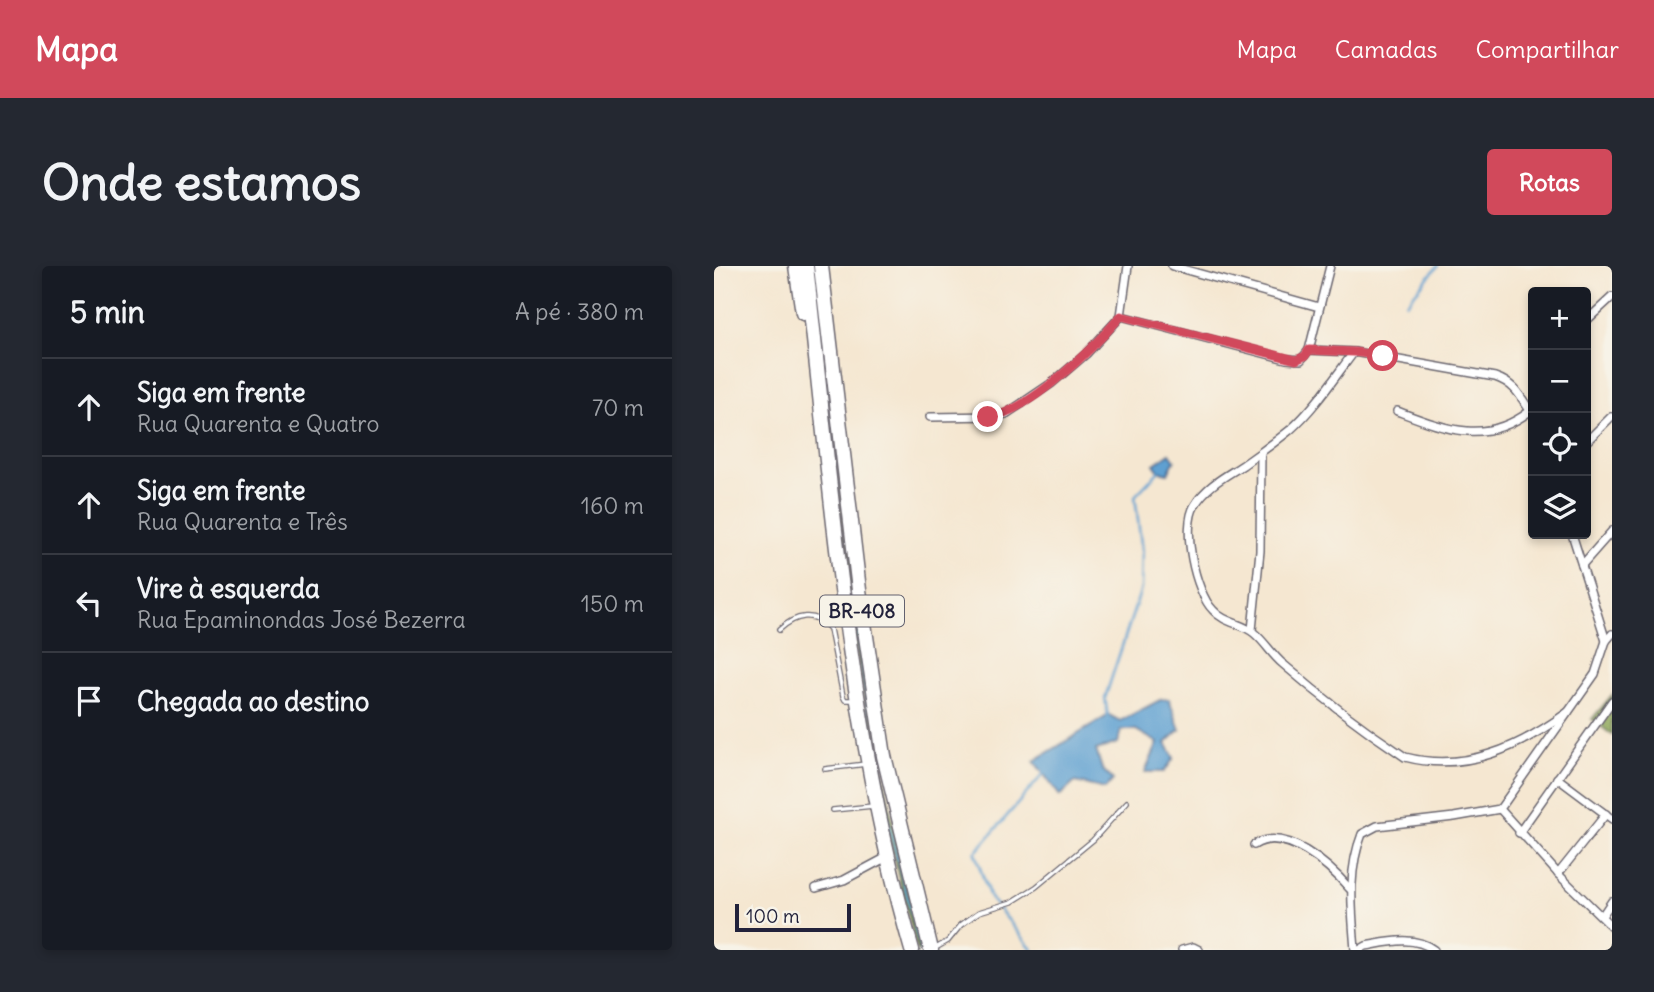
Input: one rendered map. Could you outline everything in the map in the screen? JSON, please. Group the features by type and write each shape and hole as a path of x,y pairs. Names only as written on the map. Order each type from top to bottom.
{"highway":[{"path":"796,266 829,469"},
{"name":"BR-408","path":"806,266 849,643 876,806 910,950"},
{"name":"BR-408","path":"821,266 859,590 884,756 932,950"}],"street":[{"path":"930,417 988,417 1006,414 1052,383 1086,354 1121,316 1128,266"},
{"path":"1172,266 1319,307"},
{"path":"1307,353 1331,266"},
{"path":"1591,316 1612,297"},
{"path":"1121,316 1286,359 1296,360 1307,353 1354,352 1495,377 1515,388 1528,407"},
{"path":"1354,352 1291,429 1261,453 1222,478 1202,495 1193,507 1189,519 1189,537 1201,591 1212,610 1236,625 1252,630 1280,661 1309,687 1405,757 1451,763 1485,755 1543,730 1568,712"},
{"path":"1397,411 1443,429 1473,432 1497,430 1528,415"},
{"path":"1591,437 1611,417"},
{"path":"1252,630 1260,551 1261,453"},
{"path":"1582,565 1612,531"},
{"path":"1574,539 1608,647"},
{"path":"1434,950 1426,944 1412,940 1366,946 1357,950 1350,889 1358,845 1367,830 1410,821 1500,809 1595,674 1612,634"},
{"path":"1519,832 1612,701"},
{"path":"1557,778 1609,816 1558,874"},
{"path":"1500,809 1558,874 1612,927"},
{"path":"1254,845 1270,839 1285,842 1307,852 1335,872 1350,889"},
{"path":"816,888 844,880 887,858"},
{"path":"1602,916 1612,901"},
{"path":"1182,950 1193,947 1199,950"}],"lane":[{"path":"779,630 788,621 804,616 812,616 825,624 830,629 843,696 845,700 858,699"},
{"path":"825,769 868,764"},
{"path":"932,950 948,941 968,919 979,912 1012,902 1036,887 1093,840 1127,802"},
{"path":"833,810 876,806"}],"green space":[{"path":"811,266 819,266 877,743 901,863 924,950 917,950 878,793 852,618"},
{"path":"1612,695 1612,735 1592,719"}],"water":[{"path":"1170,453 1175,460 1168,473 1159,471 1154,464"},
{"path":"1169,699 1180,730 1166,743 1174,758 1164,772 1145,772 1158,743 1136,730 1121,730 1118,743 1096,750 1102,769 1113,780 1105,789 1075,782 1060,796 1034,761 1109,715 1120,721 1160,700"}],"waterway":[{"path":"1406,303 1438,266"},
{"path":"1108,717 1105,698 1141,589 1142,552 1135,496 1159,471"},
{"path":"856,617 872,741 883,801"},
{"path":"1033,950 990,898 975,853 1045,772"},
{"path":"886,814 921,950"}],"route":[{"path":"988,417 1006,414 1052,383 1086,354 1121,316 1286,359 1301,360 1309,350 1383,356"}]}
